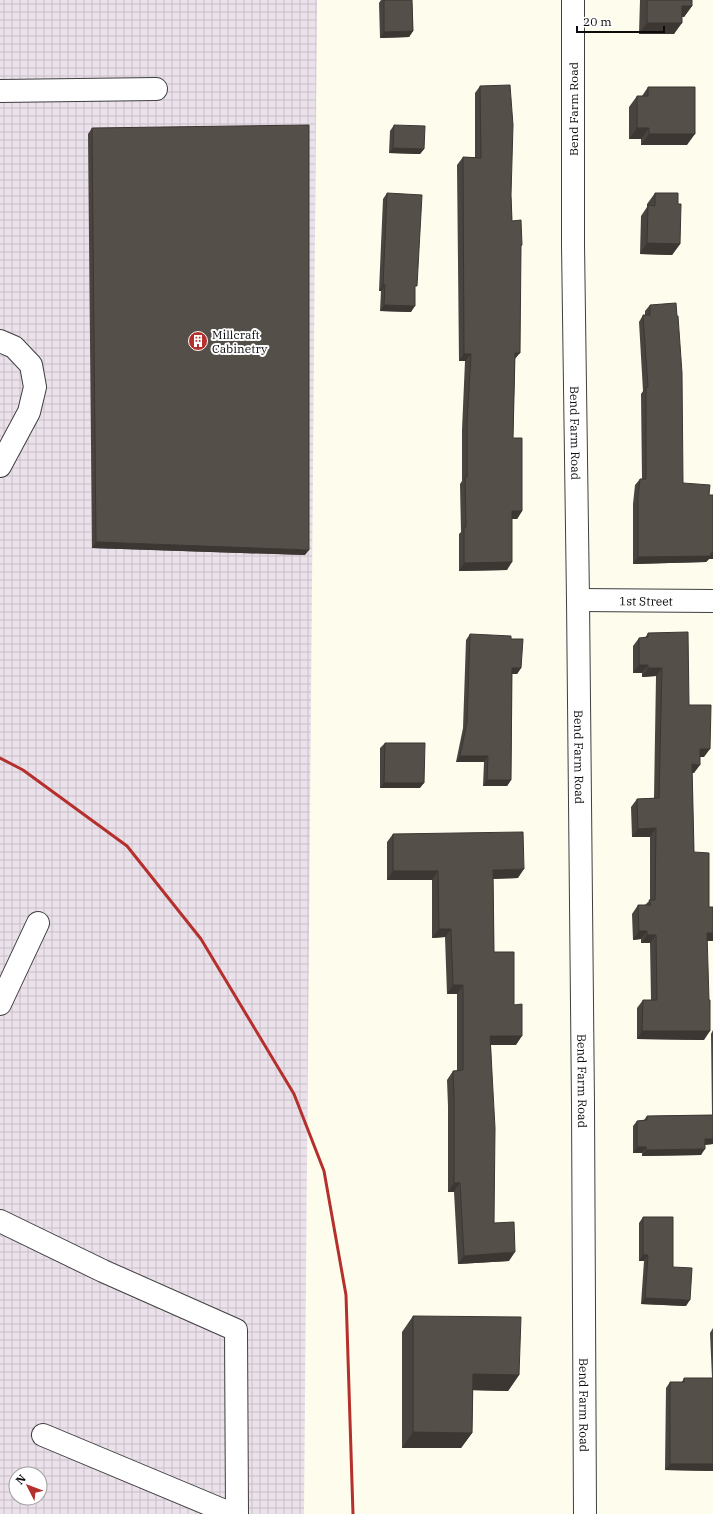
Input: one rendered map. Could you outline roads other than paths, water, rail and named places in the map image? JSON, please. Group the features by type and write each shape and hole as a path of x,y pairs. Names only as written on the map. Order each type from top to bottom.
{"street":[{"name":"Bend Farm Road","path":"573,0 573,244 583,1104 585,1514"},
{"path":"0,91 156,89"},
{"path":"0,341 14,348 31,365 35,387 29,412 0,466"},
{"name":"1st Street","path":"578,600 713,601"},
{"path":"0,1004 38,923"},
{"path":"0,1221 103,1271 236,1330 237,1514"},
{"path":"43,1435 232,1514"}],"railway":[{"path":"0,758 23,770 127,846 201,939 294,1094 324,1171 346,1295 353,1514"}],"place":[{"name":"Millcraft Cabinetry","path":"198,341"}]}
